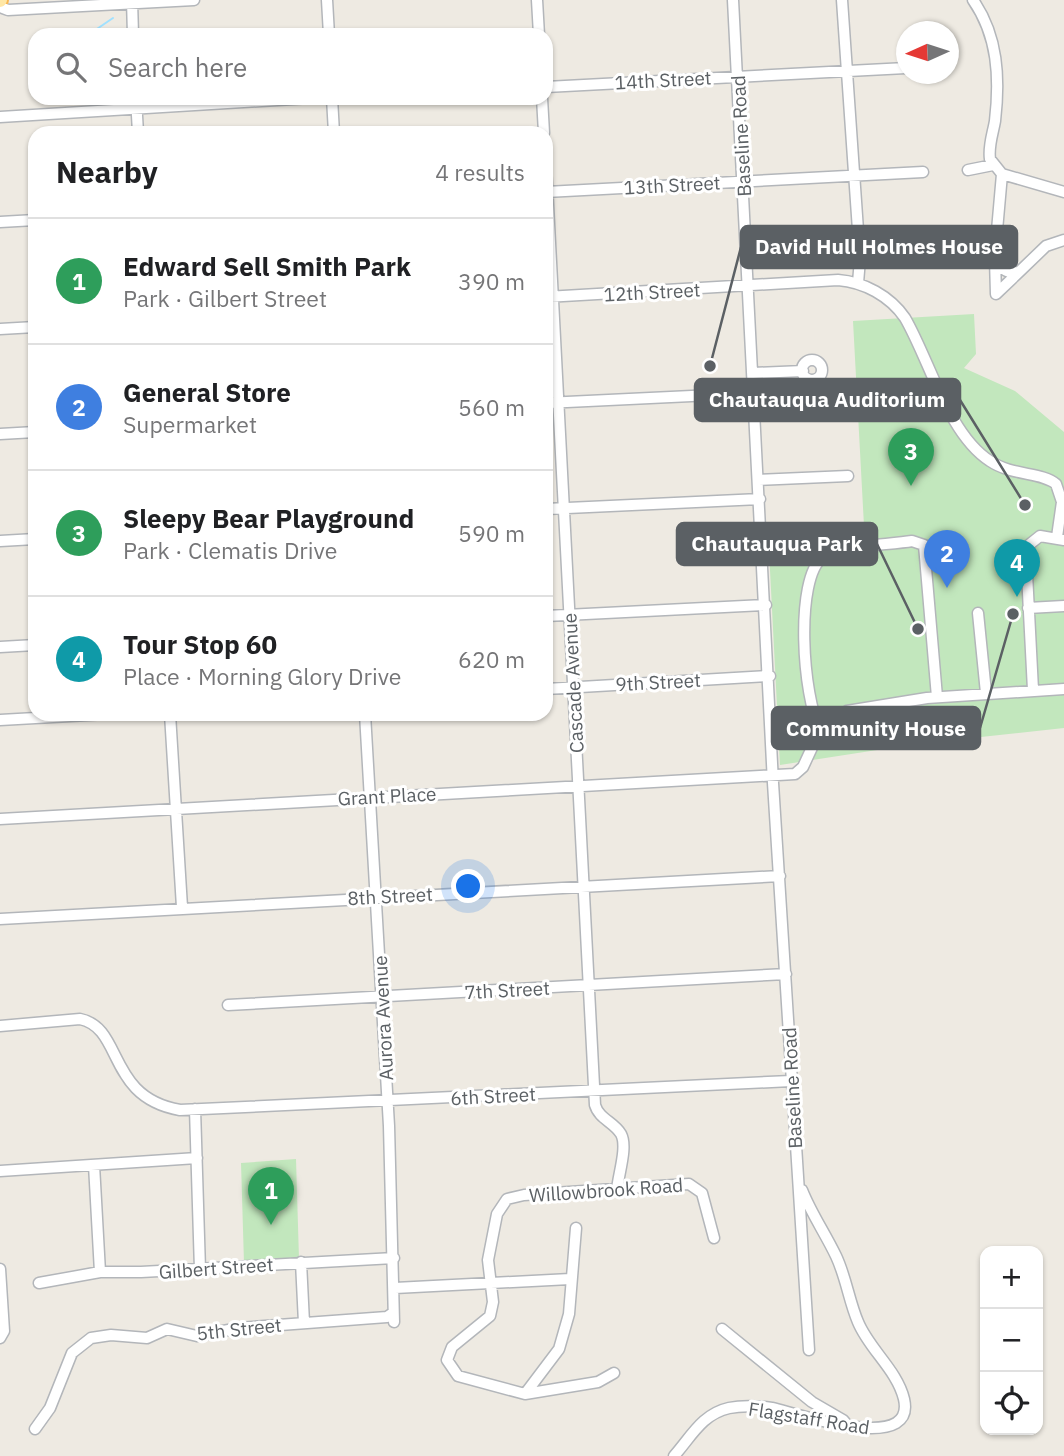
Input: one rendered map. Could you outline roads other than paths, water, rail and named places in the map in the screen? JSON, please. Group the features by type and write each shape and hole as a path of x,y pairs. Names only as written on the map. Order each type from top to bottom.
{"street":[{"path":"0,7 8,10 194,0"},
{"path":"327,0 329,28"},
{"path":"537,0 539,28"},
{"name":"Baseline Road","path":"733,0 775,775 779,783 777,826 809,1350"},
{"path":"842,0 860,259 858,283"},
{"path":"973,0 984,16 994,43 996,93 989,152 993,165 1002,174 1064,192"},
{"path":"132,2 133,28"},
{"name":"14th Street","path":"553,87 896,68"},
{"path":"0,117 117,105"},
{"path":"136,105 138,126"},
{"path":"332,105 334,126"},
{"path":"542,105 544,126"},
{"path":"968,170 993,165"},
{"name":"13th Street","path":"553,192 923,172"},
{"path":"1002,174 995,258 996,294 1046,246 1064,240"},
{"path":"0,222 28,220"},
{"path":"995,258 1002,269 1019,272"},
{"name":"12th Street","path":"553,297 831,281 858,283 880,294 899,310 908,322 951,412 972,446 1007,471 1053,481 1062,495 1060,539"},
{"path":"0,329 28,327"},
{"name":"Cascade Avenue","path":"553,344 595,1090 597,1112 620,1132 623,1141 617,1190"},
{"path":"753,373 803,371"},
{"path":"553,402 754,393"},
{"path":"0,434 28,432"},
{"path":"759,480 848,476"},
{"path":"553,508 760,499"},
{"path":"1033,690 1027,549 1039,537 1060,539"},
{"path":"0,541 28,539"},
{"path":"820,729 810,703 804,657 808,599 814,567 821,558 837,550 912,541 923,544 937,697"},
{"path":"553,616 766,605"},
{"path":"1028,608 1064,606"},
{"path":"978,613 986,693"},
{"path":"0,647 28,645"},
{"name":"9th Street","path":"553,688 770,676"},
{"path":"775,775 799,772 820,729 829,720 850,710 937,697 1064,689"},
{"path":"0,720 28,718"},
{"path":"170,721 182,908"},
{"name":"Aurora Avenue","path":"365,721 387,1100 395,1288 393,1318"},
{"name":"Grant Place","path":"0,819 775,775"},
{"name":"8th Street","path":"0,919 780,876"},
{"name":"7th Street","path":"228,1005 786,974"},
{"name":"6th Street","path":"0,1026 87,1021 105,1035 125,1077 144,1096 168,1108 195,1109 792,1081"},
{"path":"195,1109 200,1270"},
{"path":"0,1171 197,1158"},
{"path":"94,1165 100,1272"},
{"name":"Flagstaff Road","path":"674,1456 696,1427 727,1408 772,1408 849,1427 878,1429 896,1423 905,1409 904,1396 859,1326 836,1257 806,1199 797,1175"},
{"name":"Willowbrook Road","path":"489,1283 490,1249 496,1214 503,1202 524,1195 694,1185 702,1193 714,1238"},
{"path":"525,1394 559,1349 569,1314 576,1228"},
{"name":"Gilbert Street","path":"39,1283 100,1272 200,1270 394,1258"},
{"path":"301,1262 304,1323"},
{"path":"0,1269 4,1331 0,1338"},
{"path":"395,1288 570,1279"},
{"path":"489,1283 493,1302 490,1316 447,1354 448,1366 458,1376 525,1394 597,1382 614,1373"},
{"name":"5th Street","path":"35,1429 50,1408 72,1353 86,1340 111,1335 147,1338 167,1329 197,1336 304,1323 393,1318"},
{"path":"722,1329 813,1402 843,1420 849,1427"}],"waterway":[{"path":"98,28 113,18"}],"place":[{"name":"David Hull Holmes House","path":"710,366"},
{"name":"Sleepy Bear Playground","path":"911,486"},
{"name":"Chautauqua Auditorium","path":"1025,505"},
{"name":"General Store","path":"947,588"},
{"name":"Tour Stop 60","path":"1017,597"},
{"name":"Community House","path":"1013,614"},
{"name":"Chautauqua Park","path":"918,629"},
{"name":"Edward Sell Smith Park","path":"271,1225"}]}
